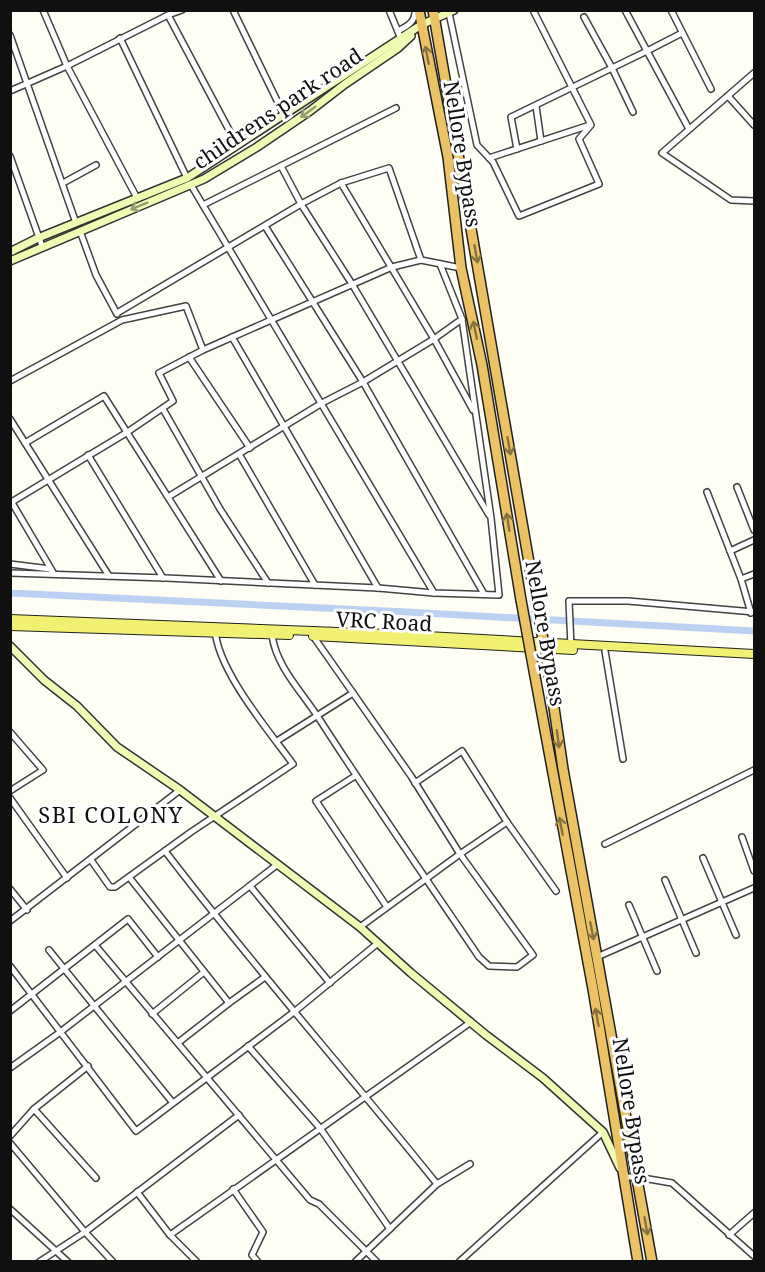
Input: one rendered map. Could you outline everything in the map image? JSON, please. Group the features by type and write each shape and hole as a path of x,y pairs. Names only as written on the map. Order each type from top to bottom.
{"highway":[{"name":"Nellore Bypass","path":"417,10 448,157 461,268 482,365 521,600 594,1000 638,1262"},
{"name":"Nellore Bypass","path":"433,15 547,660 563,769 652,1262"}],"main road":[{"path":"10,618 215,629 500,639 571,648 754,656"},
{"name":"VRC Road","path":"10,626 215,629 272,635 754,656"}],"street":[{"path":"43,10 67,66 137,198"},
{"path":"10,91 182,10"},
{"path":"233,10 284,115"},
{"path":"389,10 400,38"},
{"path":"400,38 416,17 417,10"},
{"path":"533,10 591,125"},
{"path":"625,10 689,129"},
{"path":"671,10 711,89"},
{"path":"452,12 477,145 489,158 519,216 599,184 579,139 591,125"},
{"name":"childrens park road","path":"10,261 189,181 237,145 421,26 433,15 452,12"},
{"path":"168,15 237,145"},
{"path":"584,17 633,112"},
{"path":"517,149 512,117 682,33"},
{"path":"10,35 76,223"},
{"path":"120,38 202,205 434,593"},
{"name":"childrens park road","path":"10,252 38,238 137,198 189,181 204,179 257,147 400,38"},
{"path":"754,73 662,153 731,200 754,201"},
{"path":"728,96 754,125"},
{"path":"536,105 541,141"},
{"path":"202,205 396,108"},
{"path":"489,158 591,125"},
{"path":"10,156 42,246"},
{"path":"63,183 96,165"},
{"path":"281,166 301,204 398,360 491,518"},
{"path":"117,313 301,204 341,183 389,168 421,260"},
{"path":"341,183 434,339 475,414"},
{"path":"265,226 363,382 484,594"},
{"path":"80,231 96,275 122,320"},
{"path":"52,572 11,501 126,433 173,401 159,373 203,350 392,267 421,260 461,268"},
{"path":"10,573 52,572 499,595 491,518 462,320 440,264"},
{"path":"10,381 122,320 186,306 203,350"},
{"path":"168,497 322,403 363,382 462,320"},
{"path":"232,337 378,588"},
{"path":"189,357 250,448"},
{"path":"25,443 104,396 221,580"},
{"path":"163,409 220,509 268,583"},
{"path":"10,419 109,576"},
{"path":"238,454 315,585"},
{"path":"88,455 163,578"},
{"path":"737,488 754,530"},
{"path":"571,648 569,601 628,601 753,613 707,492"},
{"path":"730,551 754,540"},
{"path":"10,564 52,572"},
{"path":"741,579 754,574"},
{"path":"91,860 110,887 115,887 293,764 234,680 217,642 215,629"},
{"path":"272,635 274,650 355,776 480,957 489,966 517,967 533,955 460,854 415,783 313,636"},
{"path":"10,646 44,680 77,706 117,747 180,790 360,927 471,1022 543,1078 603,1132 624,1178 637,1177 672,1183 754,1256"},
{"path":"605,651 623,759"},
{"path":"277,741 353,693"},
{"path":"10,732 43,770 10,791"},
{"path":"415,783 462,751 507,822 556,891"},
{"path":"605,844 754,770"},
{"path":"355,776 316,801 387,908"},
{"path":"10,921 180,790"},
{"path":"10,798 67,878"},
{"path":"360,927 507,822"},
{"path":"742,837 754,871"},
{"path":"165,851 213,914 437,1184"},
{"path":"703,858 736,935"},
{"path":"10,1068 60,1033 278,864"},
{"path":"129,877 229,1003"},
{"path":"665,879 696,953"},
{"path":"250,886 330,983"},
{"path":"597,957 754,888"},
{"path":"10,889 27,909"},
{"path":"629,905 657,971"},
{"path":"10,1011 128,919 158,957"},
{"path":"10,966 136,1131 294,1012 378,943"},
{"path":"95,945 310,1200 319,1204 377,1262"},
{"path":"49,950 173,1103"},
{"path":"152,1014 204,972"},
{"path":"179,1042 265,977"},
{"path":"170,1235 471,1022"},
{"path":"248,1046 320,1128 390,1229"},
{"path":"10,1136 34,1109 88,1066"},
{"path":"34,1109 96,1178"},
{"path":"39,1262 85,1232 239,1115"},
{"path":"459,1262 603,1132"},
{"path":"10,1143 113,1262"},
{"path":"355,1262 437,1184 470,1164"},
{"path":"233,1190 263,1232 252,1255 258,1262"},
{"path":"137,1192 170,1235 197,1262"},
{"path":"10,1209 68,1262"},
{"path":"729,1235 754,1213"}],"waterway":[{"path":"10,593 754,631"}],"district":[{"name":"SBI COLONY","path":"111,815"}]}
